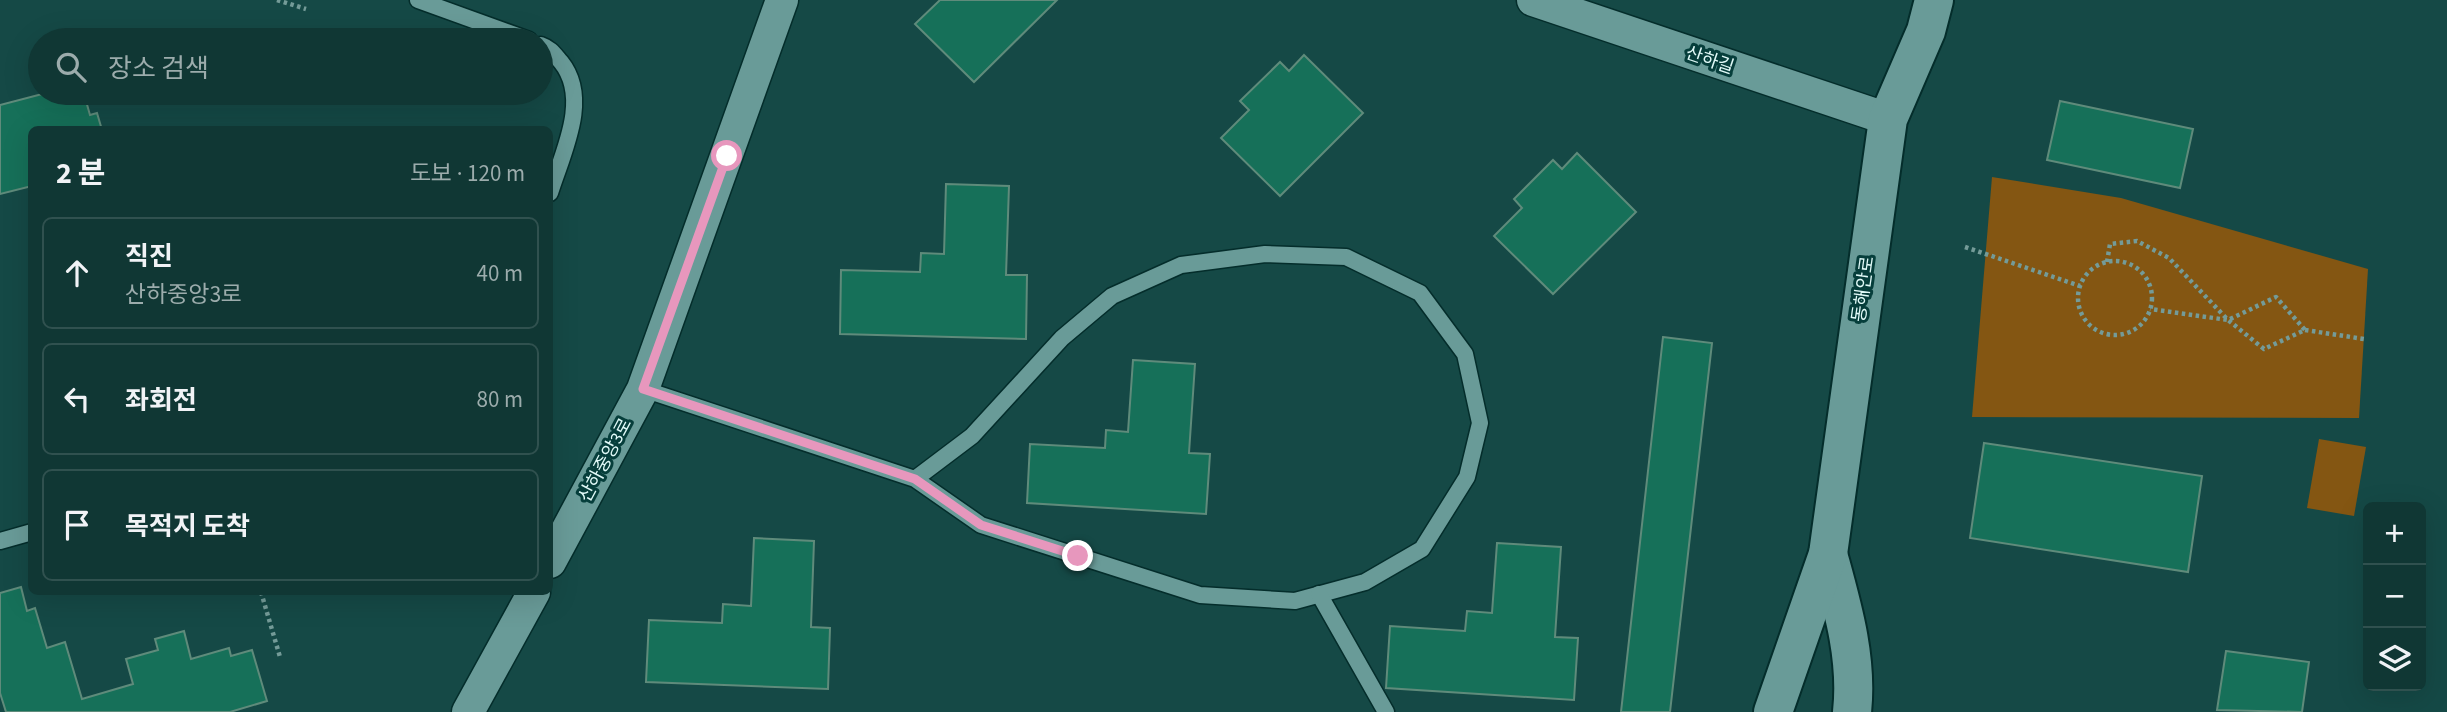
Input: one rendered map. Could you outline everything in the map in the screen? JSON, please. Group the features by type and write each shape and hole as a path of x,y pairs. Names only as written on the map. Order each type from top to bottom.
{"main road":[{"name":"동해안로","path":"1773,712 1828,554 1888,119 1930,16"},
{"name":"동해안로","path":"1828,554 1847,624 1855,687 1852,712"}],"street":[{"name":"산하중앙3로","path":"553,556 643,389 782,0"},
{"name":"산하길","path":"1532,0 1888,119"},
{"path":"468,712 532,595"}],"lane":[{"path":"418,0 496,28"},
{"path":"553,53 567,69 574,94 574,112 553,183"},
{"path":"643,389 915,479 981,525 1200,595 1295,601 1365,582 1422,549 1467,477 1480,423 1465,354 1420,293 1346,257 1265,254 1181,265 1112,296 1062,338 972,436 915,479"},
{"path":"0,541 28,534"},
{"path":"1320,594 1386,712"}],"path":[{"path":"277,0 306,9"},
{"path":"2107,262 2110,244 2137,241 2169,258 2228,320 2264,349 2305,330 2364,338"},
{"path":"1965,247 2080,286"},
{"path":"2120,261 2132,265 2149,283 2152,296 2150,309 2137,327 2127,333 2104,333 2085,320 2080,309 2080,286 2085,275 2095,267 2120,261"},
{"path":"2150,309 2228,320 2276,297 2305,330"},
{"path":"262,595 280,657"}],"shaded area":[{"path":"1992,177 2121,198 2368,269 2359,418 1972,417"},
{"path":"2319,439 2366,447 2354,516 2307,508"}],"building":[{"path":"940,0 1057,0 974,82 915,24"},
{"path":"1304,55 1363,113 1280,196 1221,138 1249,110 1240,101 1280,62 1289,71"},
{"path":"28,98 28,105 87,105 90,115 97,113 101,126 28,126 28,187 0,194 0,105"},
{"path":"2060,101 2193,129 2180,188 2047,160"},
{"path":"1577,153 1636,212 1553,294 1494,236 1522,208 1514,199 1553,160 1562,169"},
{"path":"946,184 1009,186 1006,275 1027,275 1026,339 840,334 841,270 920,272 921,253 944,254"},
{"path":"1663,337 1712,343 1670,712 1621,712"},
{"path":"1133,360 1195,364 1189,453 1210,454 1206,514 1027,503 1030,444 1105,448 1106,430 1128,432"},
{"path":"1984,443 2202,476 2188,572 1970,538"},
{"path":"754,538 814,541 811,627 830,628 828,689 646,682 649,620 722,623 723,604 751,606"},
{"path":"1497,543 1561,547 1555,637 1578,638 1574,700 1386,688 1390,626 1465,631 1467,611 1492,613"},
{"path":"21,587 27,611 35,608 47,648 65,642 82,699 133,684 126,659 158,650 155,639 184,631 191,659 229,648 231,656 252,650 267,701 230,712 6,712 0,693 0,593"},
{"path":"2226,651 2309,662 2302,712 2217,710"}],"route":[{"path":"727,156 643,389 915,479 981,525 1078,556"}]}
